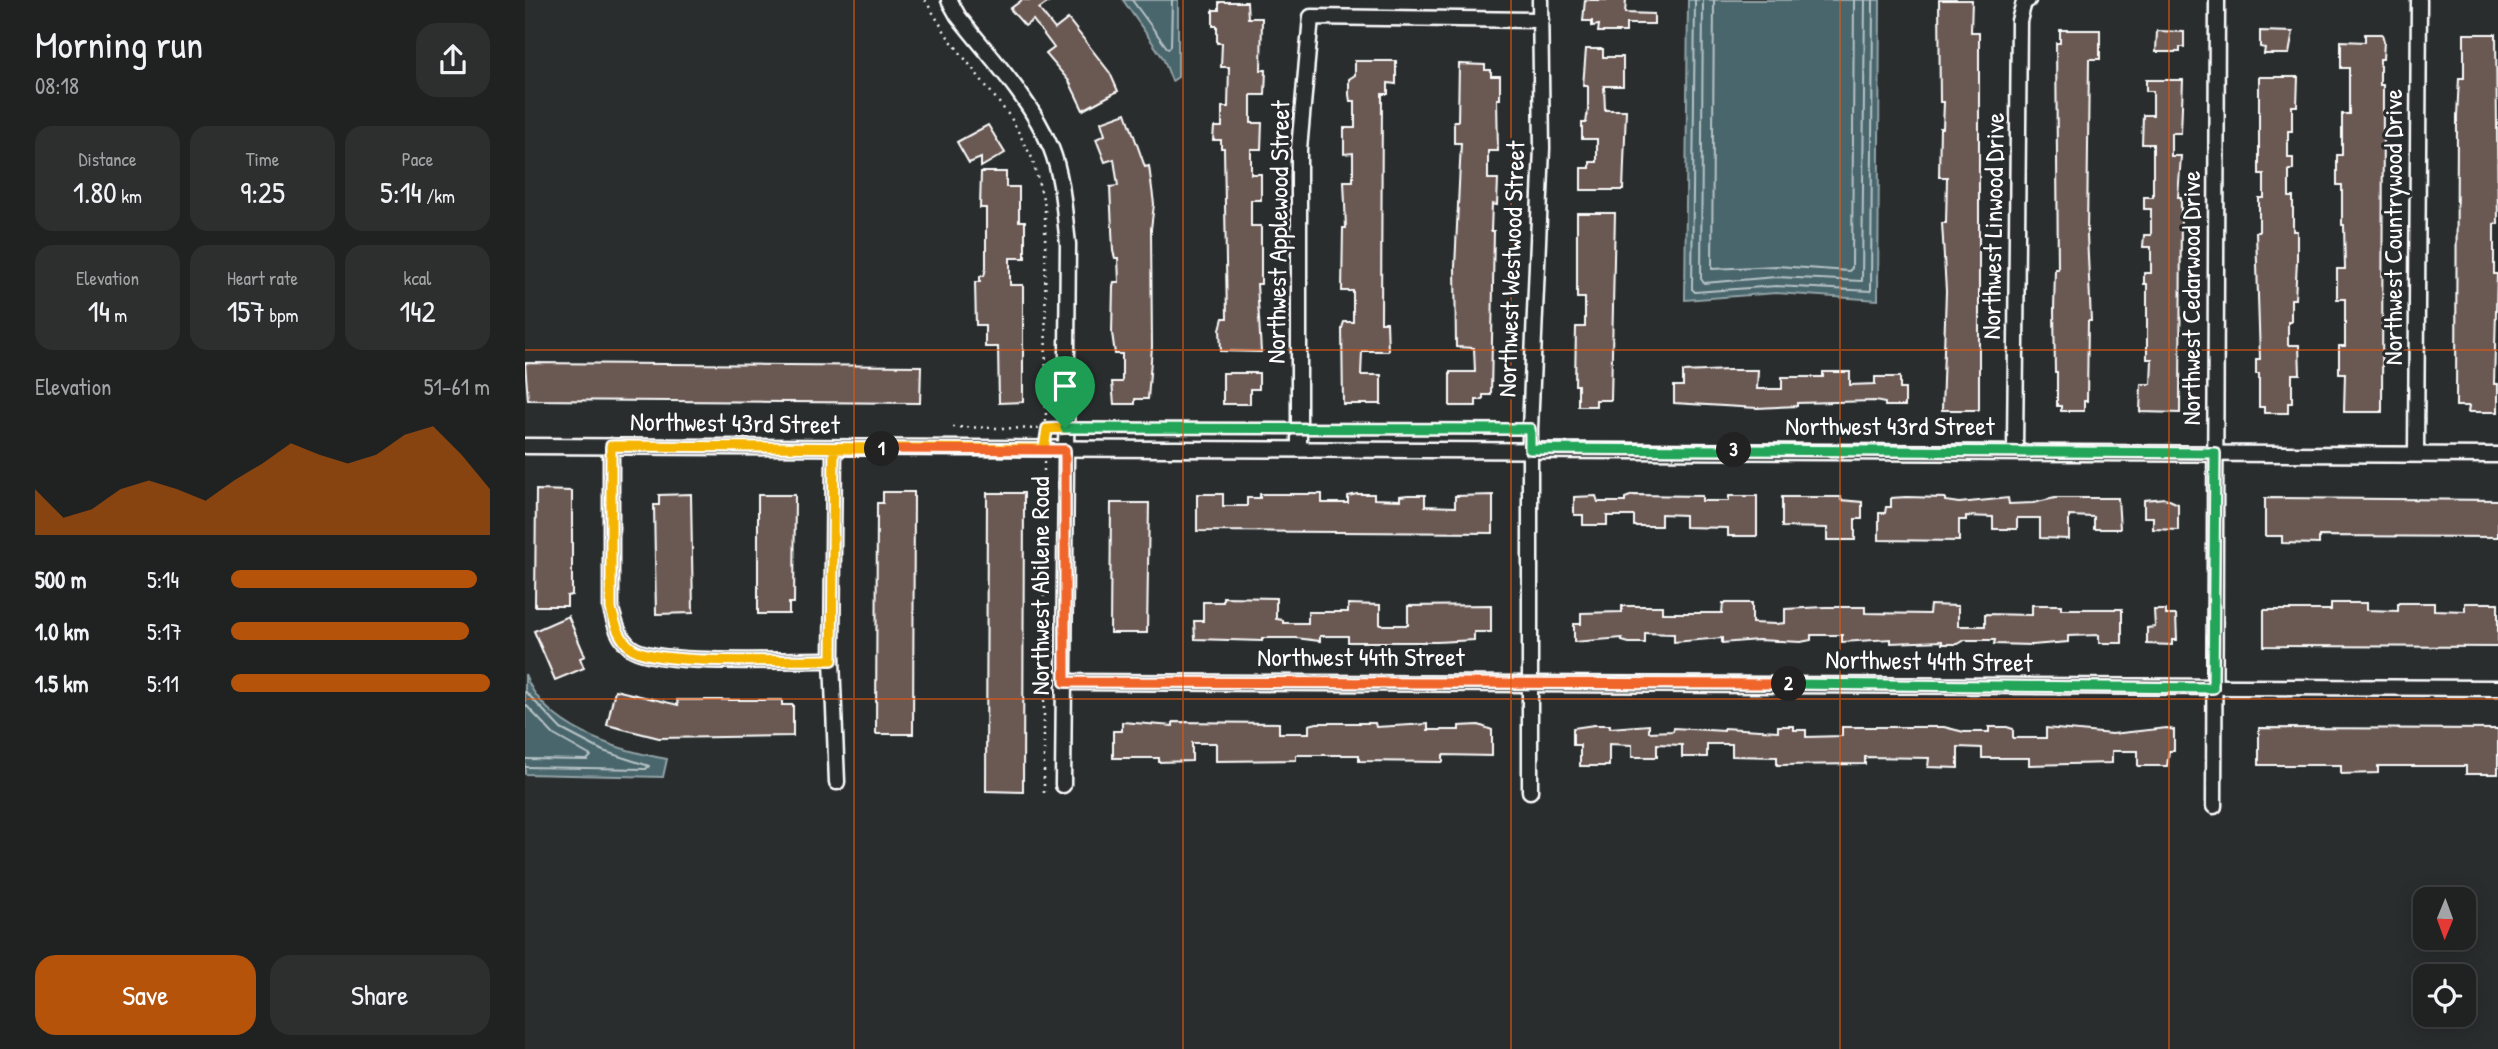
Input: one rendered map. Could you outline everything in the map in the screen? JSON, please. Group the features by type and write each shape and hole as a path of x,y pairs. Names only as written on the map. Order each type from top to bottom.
{"street":[{"name":"Northwest Abilene Road","path":"949,0 958,16 1022,98 1051,150 1061,185 1067,244 1063,785"},
{"name":"Northwest Westwood Street","path":"1530,791 1530,429 1542,148 1540,0"},
{"name":"Northwest Cedarwood Drive","path":"2214,806 2217,0"},
{"name":"Northwest Countrywood Drive","path":"2416,454 2419,0"},
{"name":"Northwest Linwood Drive","path":"2015,452 2019,21 2026,1"},
{"name":"Northwest Applewood Street","path":"1299,448 1299,149 1311,17 1541,20"},
{"name":"Northwest 43rd Street","path":"525,446 2498,455"},
{"path":"611,446 611,609 618,633 631,648 661,657 832,660"},
{"path":"834,449 832,660 837,782"},
{"name":"Northwest 44th Street","path":"1065,682 2498,688"}],"path":[{"path":"925,0 940,26 1011,118 1032,159 1045,206 1047,429 1044,449 1044,795"},
{"path":"953,427 1530,429"}],"water":[{"path":"1123,0 1178,0 1178,77 1172,81 1163,58"},
{"path":"1688,0 1880,0 1878,300 1776,293 1685,300"},
{"path":"525,674 534,693 548,709 565,722 626,750 667,759 663,777 525,774"}],"building":[{"path":"1022,0 1051,0 1039,9 1055,29 1068,19 1110,73 1118,91 1083,110 1069,81 1046,54 1054,48 1033,20 1025,26 1010,9"},
{"path":"1585,0 1626,0 1625,13 1654,14 1654,24 1626,24 1626,32 1598,32 1599,25 1592,26 1592,21 1583,21"},
{"path":"1939,0 1972,0 1971,32 1979,32 1979,410 1942,410 1946,291 1942,223 1946,223 1947,177 1939,177 1940,128 1943,128 1944,102 1940,102"},
{"path":"1219,2 1247,2 1248,18 1262,18 1261,70 1266,70 1265,95 1251,95 1251,123 1262,123 1261,149 1251,149 1251,174 1261,174 1261,200 1251,200 1251,226 1261,226 1261,284 1257,284 1261,352 1221,351 1220,329 1223,318 1227,318 1224,148 1221,148 1221,140 1213,140 1214,127 1222,127 1222,107 1228,107 1229,67 1221,67 1222,43 1217,43 1217,26 1213,26 1213,10 1219,10"},
{"path":"2060,30 2100,30 2100,59 2089,59 2087,235 2091,321 2088,321 2087,401 2084,401 2084,411 2061,411 2061,406 2057,406 2054,310 2055,269 2058,269 2056,43 2060,43"},
{"path":"2157,31 2184,32 2184,47 2180,47 2180,52 2156,52"},
{"path":"2260,31 2293,32 2289,54 2264,54 2265,48 2260,47"},
{"path":"2365,34 2382,34 2384,41 2383,59 2380,59 2380,85 2383,85 2382,412 2344,412 2345,373 2339,373 2339,346 2345,346 2345,299 2337,299 2337,269 2345,269 2344,225 2342,185 2337,185 2337,155 2342,155 2342,114 2349,114 2349,68 2341,68 2341,41 2365,42"},
{"path":"2464,34 2496,34 2498,224 2494,224 2494,274 2497,274 2494,384 2498,384 2498,412 2468,412 2469,406 2456,406 2457,116 2459,78 2464,78"},
{"path":"1586,49 1603,49 1603,57 1623,57 1623,86 1604,86 1605,110 1626,110 1623,190 1581,190 1581,168 1590,168 1590,162 1597,162 1597,139 1582,139 1582,123 1586,123 1588,110 1588,86 1583,86"},
{"path":"1355,61 1396,61 1396,84 1388,83 1388,94 1382,94 1381,322 1387,322 1388,351 1362,351 1361,375 1381,375 1381,404 1343,404 1342,328 1344,322 1353,322 1353,291 1342,291 1343,228 1346,228 1344,181 1353,181 1353,153 1344,154 1344,128 1355,128 1355,101 1350,101 1349,79 1355,75"},
{"path":"1459,64 1485,65 1485,70 1491,70 1491,76 1500,76 1500,99 1497,99 1498,151 1488,151 1488,179 1498,179 1497,205 1492,204 1491,231 1494,231 1491,395 1483,395 1483,400 1476,400 1476,406 1450,406 1450,372 1475,372 1474,348 1456,347 1455,267 1461,143 1454,143 1454,121 1458,121"},
{"path":"2259,77 2298,77 2297,106 2292,106 2292,131 2288,131 2288,158 2293,158 2293,170 2289,170 2289,197 2293,197 2293,231 2297,231 2297,261 2295,299 2291,299 2291,322 2288,322 2288,345 2299,345 2300,374 2292,374 2292,403 2288,403 2288,413 2264,413 2264,407 2259,407 2259,374 2256,374 2256,359 2260,359 2256,232 2259,232 2259,198 2264,198 2264,174 2259,174"},
{"path":"2146,80 2183,80 2181,133 2171,133 2171,156 2181,156 2178,197 2181,197 2180,413 2140,412 2141,384 2151,384 2152,359 2147,359 2147,284 2144,284 2144,273 2151,273 2151,247 2143,247 2144,235 2151,235 2151,209 2144,209 2144,197 2153,197 2153,144 2142,144 2143,115 2153,115 2153,91 2146,91"},
{"path":"1126,113 1145,167 1149,166 1154,204 1151,229 1152,347 1148,399 1135,399 1135,404 1114,404 1112,382 1122,382 1122,354 1115,354 1112,333 1113,286 1114,282 1119,282 1118,258 1115,258 1113,251 1110,187 1118,186 1114,159 1105,162 1096,139 1105,135 1101,122"},
{"path":"988,125 1005,153 981,167 981,158 969,163 957,142"},
{"path":"981,172 1006,172 1006,187 1019,187 1019,221 1025,221 1025,258 1010,258 1010,285 1023,285 1023,402 999,403 998,347 985,347 985,325 976,325 975,282 980,282 980,276 984,276 986,268 986,208 980,208"},
{"path":"1577,213 1615,213 1611,400 1596,400 1596,406 1578,406 1578,385 1575,385 1576,327 1585,327 1585,298 1577,298"},
{"path":"525,363 921,366 920,403 528,400"},
{"path":"1758,370 1757,389 1782,389 1782,377 1823,377 1823,372 1850,372 1850,385 1875,384 1875,377 1900,377 1900,389 1905,389 1905,406 1885,406 1885,403 1875,401 1797,403 1797,406 1757,408 1674,403 1674,386 1683,386 1683,372"},
{"path":"1223,373 1259,373 1259,389 1250,389 1250,404 1223,404"},
{"path":"536,490 572,491 572,595 567,596 567,606 535,606"},
{"path":"883,492 914,492 913,734 876,734 877,503 883,503"},
{"path":"987,493 1024,493 1023,792 986,791"},
{"path":"691,494 693,613 656,614 654,505 659,505 659,495"},
{"path":"1197,494 1223,494 1223,506 1247,506 1247,498 1260,498 1260,494 1322,494 1322,503 1348,503 1348,496 1374,494 1374,499 1400,500 1400,496 1425,495 1425,506 1455,507 1455,496 1493,495 1493,533 1197,531"},
{"path":"758,495 795,495 794,603 789,603 789,614 758,614"},
{"path":"1633,495 1702,496 1702,501 1729,501 1729,496 1757,496 1757,536 1728,536 1728,528 1685,527 1685,515 1661,514 1661,526 1634,526 1634,516 1607,516 1607,525 1583,525 1583,515 1574,515 1574,497 1596,496 1598,502 1625,502 1625,498"},
{"path":"1782,497 1841,497 1841,500 1862,502 1862,519 1855,519 1855,540 1827,540 1827,528 1782,527"},
{"path":"1891,498 1945,498 1945,501 1959,503 2008,498 2009,504 2033,503 2055,498 2118,498 2120,529 2094,529 2094,517 2069,516 2069,539 2040,538 2040,518 2017,518 2017,529 1993,529 1993,517 1966,516 1966,520 1959,520 1959,541 1879,540 1879,513 1885,513 1886,507 1891,507"},
{"path":"2165,498 2178,504 2178,530 2153,529 2153,517 2144,517 2144,500"},
{"path":"2265,498 2498,500 2498,537 2319,536 2319,544 2282,543 2282,536 2265,536"},
{"path":"1111,503 1149,503 1147,633 1110,633"},
{"path":"1223,597 1276,598 1276,619 1283,620 1283,623 1308,623 1308,612 1348,612 1348,604 1380,605 1380,625 1408,625 1408,606 1491,605 1491,632 1474,632 1474,640 1437,642 1348,642 1348,636 1320,636 1320,641 1296,638 1262,638 1262,641 1195,639 1194,621 1203,621 1203,602 1223,602"},
{"path":"1723,603 1752,603 1752,623 1776,624 1785,623 1785,609 1825,607 1865,607 1865,613 1929,614 1930,605 1958,606 1958,626 1985,626 1985,614 2032,615 2032,605 2061,605 2061,609 2122,609 2122,643 2099,643 2099,635 2068,636 2068,642 2032,645 1994,644 1995,640 1965,640 1958,644 1942,644 1942,641 1891,643 1891,639 1842,642 1842,635 1811,635 1811,640 1801,642 1758,640 1722,643 1722,638 1674,642 1674,634 1645,633 1645,643 1629,643 1622,641 1622,638 1574,642 1574,624 1581,624 1581,613 1622,612 1622,606 1662,606 1662,613 1722,613"},
{"path":"2331,603 2367,603 2367,610 2398,611 2398,603 2434,603 2434,610 2465,611 2465,603 2498,603 2498,647 2264,646 2264,610 2331,610"},
{"path":"2154,610 2166,610 2166,615 2176,615 2177,640 2172,640 2172,645 2147,644 2147,628 2155,627"},
{"path":"568,616 585,656 580,658 584,668 555,680 534,631"},
{"path":"615,690 678,705 677,700 782,700 782,705 793,705 793,736 659,738 607,725"},
{"path":"1122,722 1173,726 1173,722 1279,723 1279,733 1309,733 1309,725 1317,723 1375,723 1376,727 1428,724 1428,730 1459,730 1459,726 1479,725 1492,730 1492,756 1443,755 1443,762 1359,761 1359,755 1296,755 1296,760 1216,761 1216,743 1192,743 1192,761 1159,762 1159,758 1113,758 1113,731 1122,731"},
{"path":"1610,725 1610,728 1649,725 1649,732 1673,731 1674,728 1778,731 1778,726 1794,726 1794,730 1806,730 1806,737 1842,736 1842,727 1944,727 1964,732 1989,732 1989,727 2007,727 2013,729 2013,738 2046,738 2046,728 2112,734 2167,728 2174,730 2174,751 2169,751 2167,766 2138,766 2138,751 2112,751 2112,763 2029,765 2029,758 1982,758 1982,748 1958,747 1958,768 1928,767 1929,758 1865,757 1865,764 1777,765 1777,757 1732,756 1732,744 1707,744 1707,757 1682,757 1682,745 1657,744 1657,757 1632,757 1632,745 1609,744 1609,766 1580,766 1580,745 1573,745 1573,728"},
{"path":"2259,728 2498,729 2498,774 2466,774 2466,766 2378,766 2378,773 2341,774 2341,765 2259,765"}],"route":[{"path":"1065,428 1047,429 1044,449 611,446 611,609 618,633 631,648 661,657 832,660 834,449 1044,449 1065,450 1065,682 1529,682 2213,688 2215,453 1530,449 1530,429 1065,428"}]}
